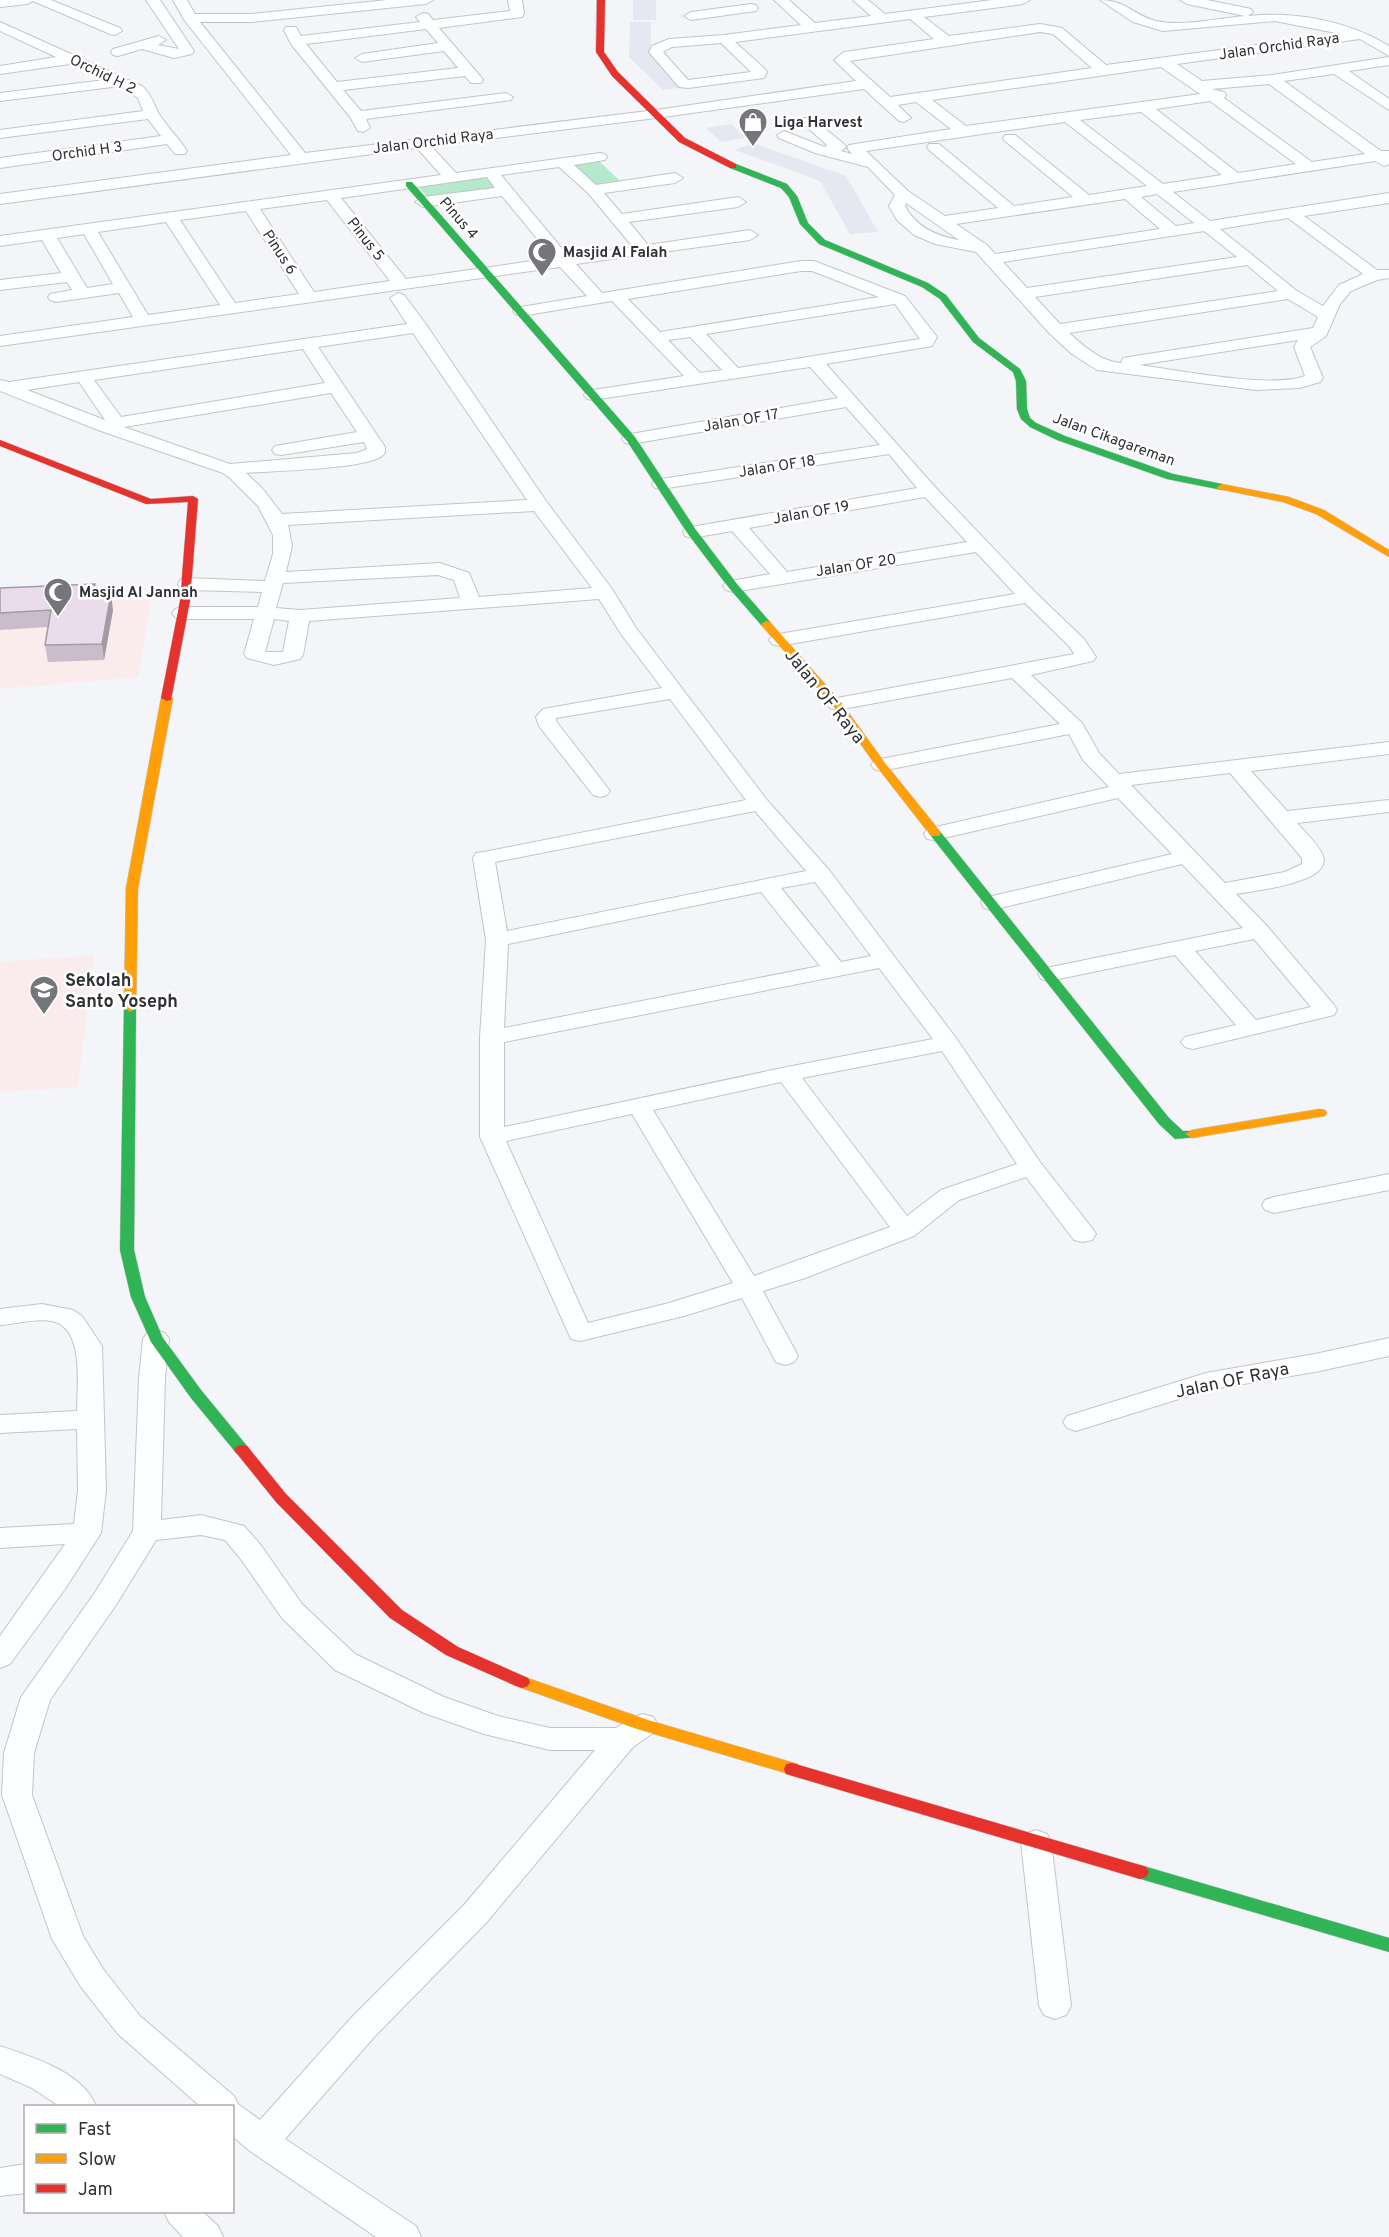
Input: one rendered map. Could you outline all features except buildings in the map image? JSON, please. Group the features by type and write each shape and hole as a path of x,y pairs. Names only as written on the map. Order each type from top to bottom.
{"street":[{"path":"0,3 25,0"},
{"path":"0,9 25,0"},
{"path":"39,0 115,31"},
{"path":"118,52 177,35 153,0"},
{"path":"180,0 208,32 301,158"},
{"path":"272,0 284,15 296,41 360,122 498,98 469,71 408,1"},
{"path":"196,18 247,19 316,14 426,0"},
{"path":"296,41 517,14 515,0"},
{"name":"Jalan Cikagareman","path":"601,0 600,52 604,60 615,74 682,140 699,150 784,186 793,196 804,224 822,242 925,285 943,297 976,340 1008,361 1017,371 1021,381 1022,409 1026,419 1042,431 1172,477 1285,499 1320,512 1389,554"},
{"path":"687,0 699,41"},
{"path":"712,0 726,10"},
{"path":"782,0 813,28"},
{"path":"931,0 943,10"},
{"path":"724,39 760,72 759,75 684,84 656,52 657,48 669,43 724,39 1023,0"},
{"path":"1107,0 1141,21 1163,27 1275,17"},
{"path":"1187,0 1324,25 1362,35"},
{"path":"862,2 880,1"},
{"path":"862,2 883,19"},
{"path":"691,16 751,8"},
{"path":"316,14 334,37"},
{"path":"912,14 946,41"},
{"path":"208,32 247,19"},
{"name":"Orchid H 2","path":"0,26 138,89 145,96 150,111 177,145"},
{"path":"904,118 842,62 844,57 1040,28 1058,31 1104,70"},
{"path":"372,33 390,54"},
{"name":"Jalan Orchid Raya","path":"888,102 1362,35 1389,52"},
{"path":"0,43 29,39"},
{"path":"362,58 448,46"},
{"path":"0,70 72,59"},
{"path":"1186,59 1225,83"},
{"path":"929,142 963,131 1069,118 1211,96 1277,83 1335,68 1389,61"},
{"path":"1164,62 1309,167"},
{"path":"1335,68 1389,106"},
{"path":"332,87 469,71"},
{"path":"0,97 120,82"},
{"path":"1199,86 1225,83 1277,83 1385,159"},
{"name":"Jalan Orchid Raya","path":"0,199 420,142 656,114 867,84"},
{"path":"920,98 963,131"},
{"path":"1144,106 1234,177"},
{"path":"0,128 150,111"},
{"path":"0,134 150,111"},
{"path":"1069,118 1291,294 1326,315"},
{"path":"873,164 820,150 784,135 811,125 873,164 903,194 944,221 986,254 1056,330 1078,350 1103,366 1256,385 1297,383 1314,378 1302,348 1306,341 1320,332 1332,303 1345,288 1382,274"},
{"path":"998,126 1084,199"},
{"path":"820,150 1010,138"},
{"path":"420,142 452,177"},
{"path":"929,142 1009,210"},
{"name":"Orchid H 3","path":"0,163 177,145"},
{"path":"0,241 491,173 562,162 595,151 629,184"},
{"path":"944,221 1234,177 1385,159"},
{"path":"562,162 593,190 644,250"},
{"path":"491,173 564,261 599,299"},
{"path":"593,190 675,178"},
{"name":"Pinus 4","path":"409,184 485,273"},
{"path":"423,202 506,191"},
{"path":"47,192 71,230"},
{"path":"1127,193 1172,231"},
{"name":"Pinus 5","path":"330,194 400,291 418,327 539,505 606,593 628,630 760,804 821,875 948,1043 1031,1167 1083,1234"},
{"path":"903,194 897,206 902,217 910,225 935,239 986,254 1205,227 1368,202 1385,205"},
{"path":"619,219 738,202"},
{"name":"Pinus 6","path":"250,205 310,298"},
{"path":"1291,213 1382,274"},
{"path":"170,217 232,310"},
{"path":"88,228 143,321"},
{"path":"46,234 82,294"},
{"path":"0,320 4,340 310,298 400,291 485,273 750,235"},
{"path":"1023,294 1250,260"},
{"path":"521,311 808,266 818,267 899,299 929,337 926,342 593,395"},
{"name":"Jalan OF Raya","path":"485,273 521,311 546,344 631,439 692,532 733,586 837,704 880,765 1164,1121 1180,1136 1320,1113"},
{"path":"0,285 72,276"},
{"path":"56,297 123,288"},
{"path":"1056,330 1291,294"},
{"path":"616,296 658,337 695,378"},
{"path":"658,337 899,299"},
{"path":"5,386 418,327"},
{"path":"694,331 733,372"},
{"path":"1103,366 1320,332"},
{"path":"229,469 370,456 376,452 376,447 307,344"},
{"path":"814,361 980,546 1077,643 1086,657 837,704"},
{"path":"83,376 110,424"},
{"path":"5,386 229,469 242,477 259,494 276,520 283,546 267,613 254,654 258,657 286,658 293,655 300,616"},
{"path":"110,424 334,387"},
{"name":"Jalan OF 17","path":"631,439 851,401"},
{"path":"207,461 367,436"},
{"path":"0,443 150,502 193,499 187,584 132,888 127,1250 138,1297 156,1339 196,1394 281,1497 396,1614 462,1655 633,1732 1036,1842 1389,1945"},
{"name":"Jalan OF 18","path":"661,484 893,448"},
{"name":"Jalan OF 19","path":"692,532 930,491"},
{"path":"276,520 539,505"},
{"path":"736,525 783,577"},
{"name":"Jalan OF 20","path":"733,586 980,546"},
{"path":"187,584 274,582 440,569 462,577 471,602"},
{"path":"182,613 267,613 300,616 606,593"},
{"path":"779,640 1029,597"},
{"path":"1016,670 1075,727 1090,756 1185,857 1259,931 1326,1010 1193,1042"},
{"path":"600,791 546,722 546,717 550,714 675,692"},
{"path":"880,765 1075,727"},
{"path":"936,834 1119,786 1236,767 1389,748"},
{"path":"1218,891 1291,877 1313,867 1313,857 1236,767"},
{"path":"760,804 484,858 497,940 492,1037 492,1137 580,1333 675,1310 796,1272 905,1230 950,1195 1031,1167"},
{"path":"1282,818 1389,806"},
{"path":"992,903 1185,857"},
{"path":"497,940 766,884 821,875"},
{"path":"766,884 835,969"},
{"path":"1049,975 1259,931"},
{"path":"1181,948 1252,1029"},
{"path":"492,1037 884,960"},
{"path":"492,1137 787,1074 948,1043"},
{"path":"787,1074 905,1230"},
{"path":"639,1107 748,1287 784,1356"},
{"path":"1274,1205 1389,1182"},
{"path":"0,1317 63,1314 76,1322 88,1346 92,1419 92,1490 87,1533 55,1582 0,1657"},
{"path":"156,1339 152,1378 147,1531 106,1598 36,1697 19,1753 17,1795 68,1939 92,1977 129,2025 221,2105"},
{"name":"Jalan OF Raya","path":"1076,1422 1206,1382 1315,1363 1389,1347"},
{"path":"0,1424 92,1419"},
{"path":"147,1531 201,1525 234,1533 250,1551 292,1611 345,1662 434,1705 495,1726 550,1739 633,1732"},
{"path":"0,1538 87,1533"},
{"path":"262,2141 315,2084 363,2027 475,1914 633,1732"},
{"path":"1036,1842 1055,2006"},
{"path":"0,2060 42,2077 68,2093 79,2105"},
{"path":"234,2118 262,2141 404,2237"},
{"path":"0,2182 24,2178"},
{"path":"183,2213 206,2237"}],"shaded area":[{"path":"633,0 656,0 656,20 633,20"},
{"path":"630,22 651,22 651,55 686,87 663,90 629,57"},
{"path":"731,124 746,138 721,142 706,128"},
{"path":"753,143 846,176 878,232 850,234 820,181 735,150"},
{"path":"151,599 138,677 0,689 0,605"},
{"name":"Sekolah Santo Yoseph","path":"94,955 78,1087 0,1092 0,962"}],"green space":[{"path":"599,161 621,182 595,186 572,165"},
{"path":"487,175 499,190 429,199 416,184"}],"traffic: fast":[{"path":"733,166 784,186 793,196 804,224 822,242 925,285 943,297 976,340 1017,371 1021,381 1022,409 1026,419 1033,425 1061,438 1171,477 1222,487"},
{"path":"409,184 631,439 692,532 733,586 766,624"},
{"path":"935,833 1164,1121 1180,1136 1192,1134"},
{"path":"130,1008 127,1250 138,1297 156,1339 196,1394 242,1450"},
{"path":"1140,1872 1389,1945"}],"traffic: slow":[{"path":"1222,487 1285,499 1320,512 1389,554"},
{"path":"766,624 837,704 881,765 935,833"},
{"path":"130,1008 132,888 167,698"},
{"path":"1192,1134 1320,1113"},
{"path":"522,1682 643,1725 792,1769"}],"traffic: jam":[{"path":"601,0 600,52 615,74 682,140 733,166"},
{"path":"0,443 150,502 193,499 185,601 167,698"},
{"path":"242,1450 281,1498 396,1614 452,1651 522,1682"},
{"path":"792,1769 1140,1872"}],"place":[{"name":"Liga Harvest","path":"753,148"},
{"name":"Masjid Al Falah","path":"542,278"},
{"name":"Masjid Al Jannah","path":"58,618"},
{"name":"Sekolah Santo Yoseph","path":"44,1016"}]}
